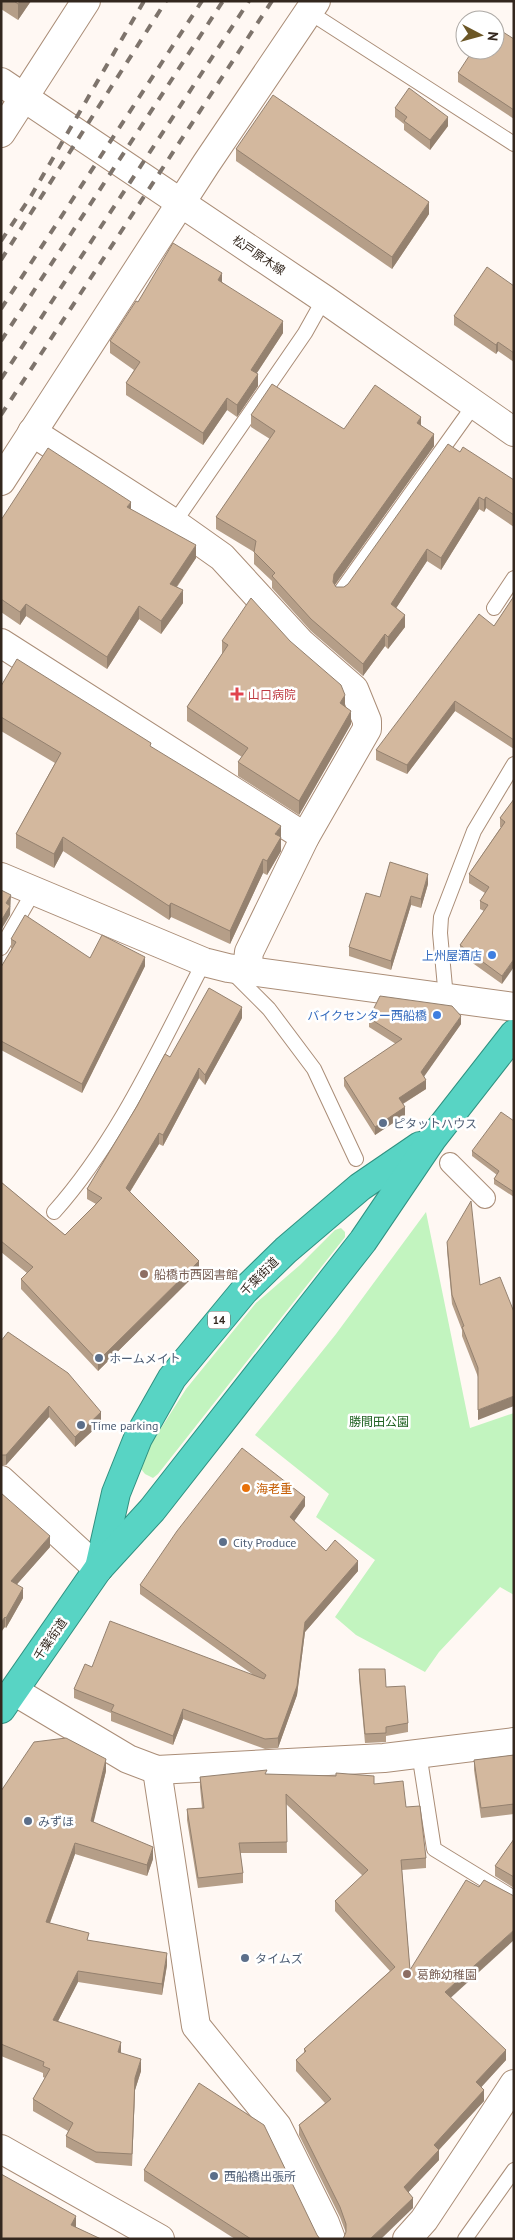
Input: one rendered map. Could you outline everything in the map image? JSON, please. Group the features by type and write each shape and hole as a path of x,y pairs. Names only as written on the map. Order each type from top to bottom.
{"highway":[{"name":"千葉街道","path":"8,1700 98,1569 152,1510 357,1249 432,1138 514,1034"},
{"name":"千葉街道","path":"98,1569 116,1493 138,1438 172,1378 244,1291 286,1250 360,1187 432,1138"}],"street":[{"path":"1,133 86,1"},
{"path":"1,481 206,164 313,6"},
{"name":"松戸原木線","path":"1,82 324,299 514,432"},
{"path":"32,432 174,523 222,557 300,642 354,689 367,722 367,728 305,836 249,952 226,967"},
{"path":"1,643 305,836"},
{"path":"1,877 226,967 514,1007"},
{"path":"450,1163 485,1198"},
{"path":"1,1480 98,1569"},
{"path":"8,1700 128,1759 157,1770 334,1762 384,1758 514,1742"},
{"path":"157,1770 196,2026 276,2126 326,2223 331,2239"},
{"path":"407,2239 424,2220 514,2084"},
{"path":"1,2149 160,2239"}],"lane":[{"path":"313,6 514,144"},
{"path":"174,523 305,333 324,299"},
{"path":"341,591 474,405"},
{"path":"494,608 514,578"},
{"path":"446,998 440,917 474,831 514,764"},
{"path":"1,948 34,891"},
{"path":"54,1212 77,1186 226,967 269,1009 314,1069 356,1159"},
{"path":"419,1753 434,1850 514,1898"},
{"path":"465,2239 514,2170"}],"green space":[{"name":"勝間田公園","path":"426,1212 470,1428 514,1413 514,1595 500,1587 439,1652 425,1672 356,1635 335,1617 375,1560 316,1517 329,1494 255,1435 336,1334"},
{"path":"341,1228 345,1232 345,1237 158,1474 153,1478 145,1474 141,1469 151,1444 186,1389 256,1303 300,1265 335,1230"}],"building":[{"path":"505,33 514,39 514,110 458,73 466,60 505,60"},
{"path":"409,88 448,117 430,140 404,121 407,117 395,108"},
{"path":"273,95 429,202 392,257 236,149"},
{"path":"173,243 222,273 218,280 283,321 251,370 258,374 237,405 227,398 203,433 126,383 140,362 110,341 136,301 138,302"},
{"path":"487,267 514,286 514,353 498,342 496,345 454,316"},
{"path":"272,384 344,429 375,385 421,417 417,423 434,434 334,574 333,582 336,587 344,587 348,584 448,444 460,452 463,447 514,480 514,515 486,497 484,500 479,497 441,558 427,549 391,604 405,615 388,637 385,634 363,664 311,619 272,576 275,573 254,552 256,541 216,517 275,431 251,415"},
{"path":"48,448 131,502 127,507 196,545 170,584 183,590 161,621 139,606 107,657 26,604 20,612 1,599 1,520"},
{"path":"514,596 514,740 455,701 407,765 376,750 479,614 494,626"},
{"path":"251,598 290,641 341,685 345,695 340,703 351,711 299,801 238,762 248,748 187,707 228,645 222,641"},
{"path":"17,659 151,743 150,746 281,826 275,834 281,837 267,861 263,859 230,931 171,903 169,906 63,837 54,854 16,834 61,753 1,717 1,686"},
{"path":"514,799 514,959 502,976 460,945 488,905 480,901 489,887 469,874 505,822 500,818"},
{"path":"390,862 428,874 421,899 411,896 391,961 349,947 366,893 380,897"},
{"path":"1,890 11,895 6,903 10,906 1,921"},
{"path":"25,915 90,958 102,935 145,957 82,1084 1,1041 1,967 16,942 11,939"},
{"path":"209,988 242,1007 205,1075 199,1068 163,1135 159,1133 126,1188 199,1261 98,1361 21,1279 33,1267 1,1241 1,1182 65,1235 102,1198 87,1189 137,1106 165,1054 170,1057"},
{"path":"380,996 452,1006 461,1016 421,1072 426,1080 399,1098 405,1107 375,1127 344,1078 402,1039 369,1018"},
{"path":"501,1112 514,1121 514,1192 494,1179 499,1171 472,1151"},
{"path":"471,1201 480,1285 500,1277 514,1312 514,1396 478,1410 478,1368 452,1295 447,1242"},
{"path":"8,1332 68,1373 101,1412 75,1437 49,1406 6,1455 1,1455 1,1341"},
{"path":"242,1448 305,1497 290,1517 326,1551 335,1540 358,1561 305,1622 297,1686 278,1738 265,1739 183,1709 173,1736 111,1711 114,1705 74,1689 85,1664 92,1667 110,1621 264,1679 266,1675 140,1585 177,1531"},
{"path":"1,1493 50,1536 11,1581 23,1588 6,1618 1,1622"},
{"path":"359,1669 385,1669 386,1687 405,1686 408,1723 386,1727 386,1733 365,1734"},
{"path":"66,1738 106,1759 91,1821 153,1847 147,1865 75,1843 46,1922 89,1933 87,1940 167,1953 162,1984 78,1971 53,2020 121,2042 118,2052 141,2059 135,2078 132,2154 96,2152 66,2136 73,2123 33,2099 50,2069 43,2066 44,2062 1,2044 1,1791 34,1742"},
{"path":"514,1755 514,1804 481,1808 474,1760"},
{"path":"267,1770 265,1774 336,1776 336,1773 374,1776 374,1784 403,1781 406,1807 420,1806 426,1858 401,1860 410,1970 466,1880 479,1887 484,1880 514,1896 514,1930 445,1992 506,2050 476,2082 484,2090 434,2145 439,2150 404,2187 413,2198 370,2239 343,2239 346,2232 346,2224 340,2207 299,2125 331,2099 296,2060 306,2051 304,2049 395,1967 335,1901 368,1870 286,1794 287,1842 239,1843 243,1873 198,1878 187,1809 204,1808 200,1777"},
{"path":"514,1839 514,1877 495,1866"},
{"path":"199,2083 264,2125 320,2239 251,2239 144,2170"},
{"path":"1,2174 76,2216 71,2225 101,2239 1,2239"}],"railway":[{"path":"1,241 31,196 144,1"},
{"path":"1,260 166,1"},
{"path":"1,309 202,1"},
{"path":"1,341 223,1"},
{"path":"1,379 249,1"},
{"path":"1,415 272,1"}],"place":[{"name":"山口病院","path":"237,694"},
{"name":"上州屋酒店","path":"492,955"},
{"name":"バイクセンター西船橋","path":"437,1015"},
{"name":"ピタットハウス","path":"383,1123"},
{"name":"船橋市西図書館","path":"144,1274"},
{"name":"ホームメイト","path":"99,1358"},
{"name":"Time parking","path":"81,1425"},
{"name":"海老重","path":"246,1488"},
{"name":"City Produce","path":"223,1542"},
{"name":"みずほ","path":"28,1821"},
{"name":"タイムズ","path":"245,1958"},
{"name":"葛飾幼稚園","path":"407,1974"},
{"name":"西船橋出張所","path":"214,2176"}]}
